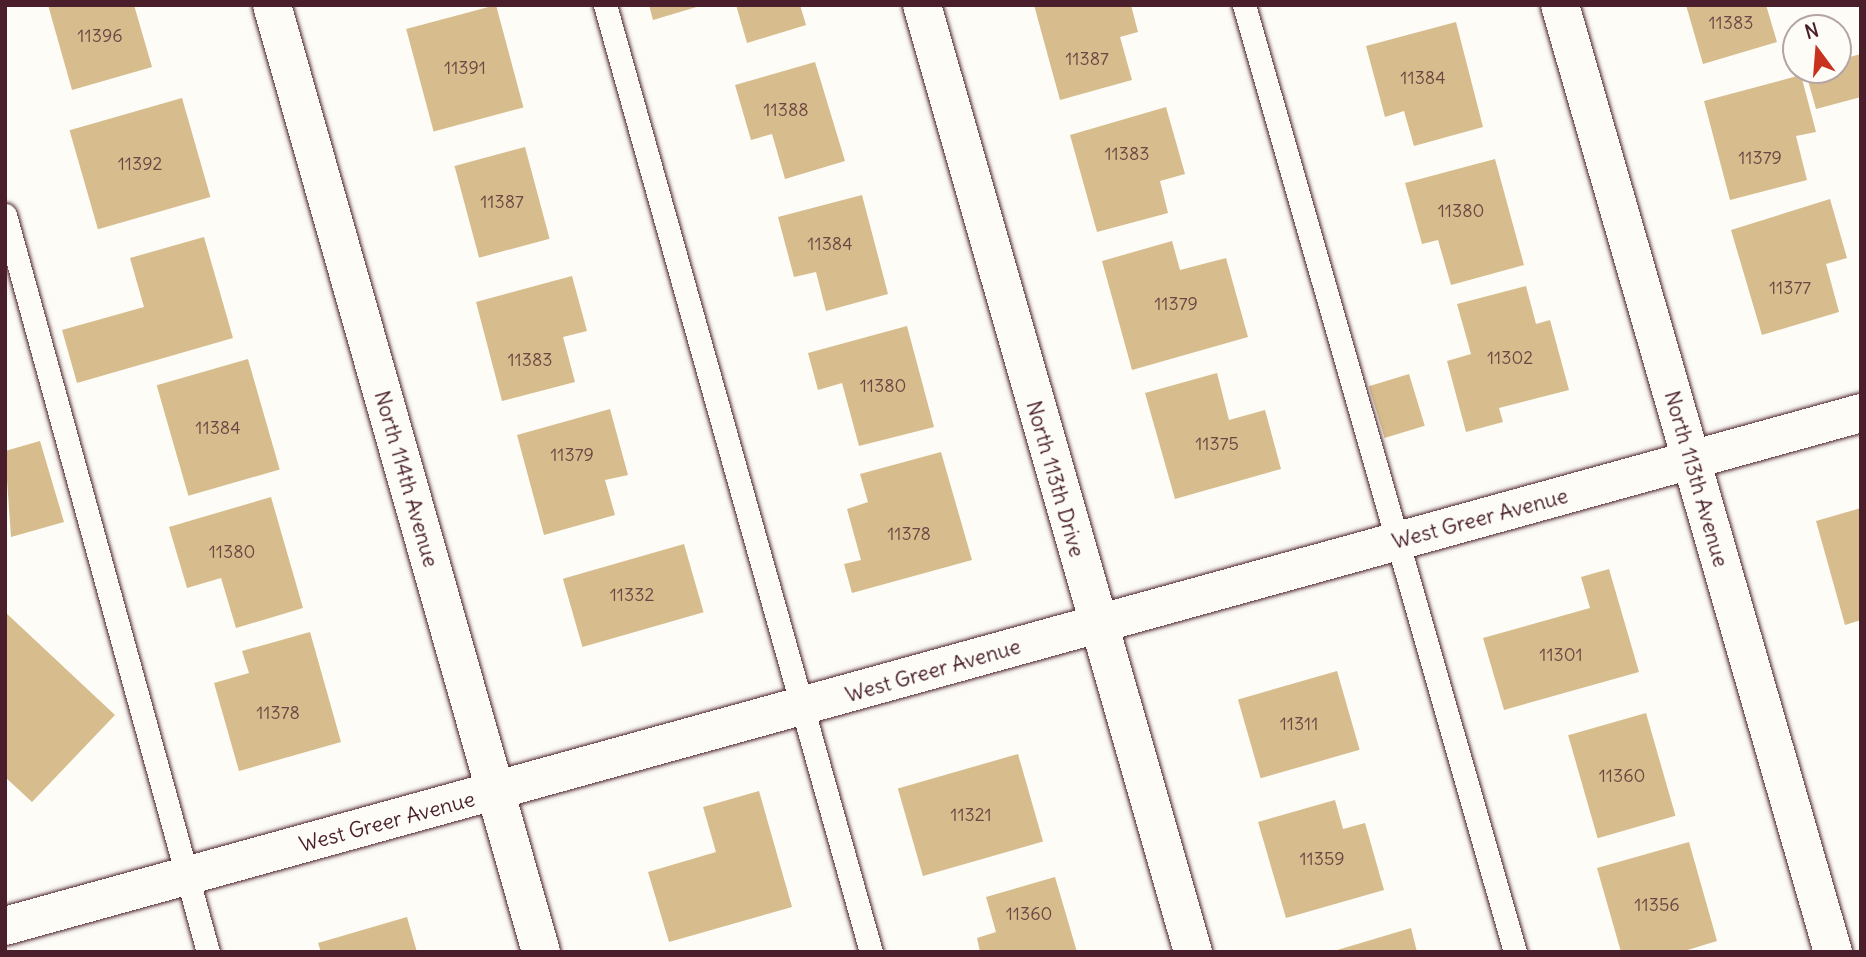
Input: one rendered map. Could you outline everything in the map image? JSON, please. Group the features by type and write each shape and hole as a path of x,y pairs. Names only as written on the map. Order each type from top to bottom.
{"street":[{"name":"North 114th Avenue","path":"272,5 541,952"},
{"name":"North 113th Drive","path":"922,5 1096,624 1193,952"},
{"name":"North 113th Avenue","path":"1560,5 1833,952"},
{"name":"West Greer Avenue","path":"5,926 803,708 1861,412"}],"lane":[{"path":"605,5 871,952"},
{"path":"1244,5 1515,952"},
{"path":"5,215 208,952"}],"building":[{"path":"48,5 134,5 152,67 72,90"},
{"path":"496,5 523,107 434,131 406,29"},
{"path":"649,5 700,5 700,6 653,20"},
{"path":"736,5 800,5 806,25 747,43"},
{"path":"1034,5 1131,5 1138,32 1120,37 1132,80 1060,100"},
{"path":"1686,5 1766,5 1777,42 1703,64"},
{"path":"1456,22 1483,127 1414,146 1404,111 1385,117 1366,46"},
{"path":"1861,54 1861,97 1816,109 1809,84 1852,84 1852,56"},
{"path":"815,62 845,161 785,179 772,134 751,140 735,85"},
{"path":"1782,80 1782,84 1803,84 1816,132 1796,136 1807,180 1730,200 1704,101"},
{"path":"182,98 210,197 98,229 70,130"},
{"path":"1166,107 1185,174 1160,181 1168,213 1097,232 1070,135"},
{"path":"525,147 550,239 479,258 454,166"},
{"path":"1495,159 1524,265 1451,285 1438,240 1422,244 1405,183"},
{"path":"862,195 888,294 826,311 816,272 794,277 778,217"},
{"path":"1830,199 1847,258 1826,264 1839,312 1762,335 1731,230"},
{"path":"204,237 233,338 77,383 62,330 144,307 130,258"},
{"path":"1172,241 1180,270 1226,258 1248,337 1132,370 1102,261"},
{"path":"572,276 587,331 563,337 575,382 502,401 476,302"},
{"path":"1526,286 1536,324 1550,320 1569,390 1499,408 1503,422 1466,432 1447,361 1471,354 1457,304"},
{"path":"907,326 934,427 859,446 842,383 818,390 808,353"},
{"path":"248,359 280,470 188,496 157,385"},
{"path":"1217,373 1229,420 1265,410 1281,469 1175,499 1145,393"},
{"path":"1409,374 1425,426 1385,438 1369,386"},
{"path":"610,409 628,475 605,480 615,515 544,535 517,435"},
{"path":"40,441 64,522 11,537 5,451"},
{"path":"941,452 972,560 852,593 844,564 861,560 847,509 868,502 860,474"},
{"path":"271,497 303,608 236,628 221,578 187,588 169,527"},
{"path":"1861,508 1861,620 1845,625 1816,521"},
{"path":"684,544 704,612 582,647 563,579"},
{"path":"1609,569 1639,672 1504,710 1483,638 1590,608 1581,577"},
{"path":"5,612 115,715 32,802 5,777"},
{"path":"310,632 341,742 239,771 214,683 249,673 242,651"},
{"path":"1337,671 1360,750 1261,778 1238,699"},
{"path":"1646,713 1675,816 1598,838 1568,735"},
{"path":"1018,754 1043,841 923,876 898,788"},
{"path":"759,791 792,907 669,942 648,872 716,852 703,807"},
{"path":"1335,800 1343,829 1365,823 1384,890 1286,918 1258,822"},
{"path":"1689,842 1717,941 1681,952 1621,952 1597,868"},
{"path":"1055,877 1077,952 980,952 977,938 996,932 986,897"},
{"path":"407,917 417,952 321,952 318,943"},
{"path":"1411,928 1417,952 1334,952 1334,951"}]}
